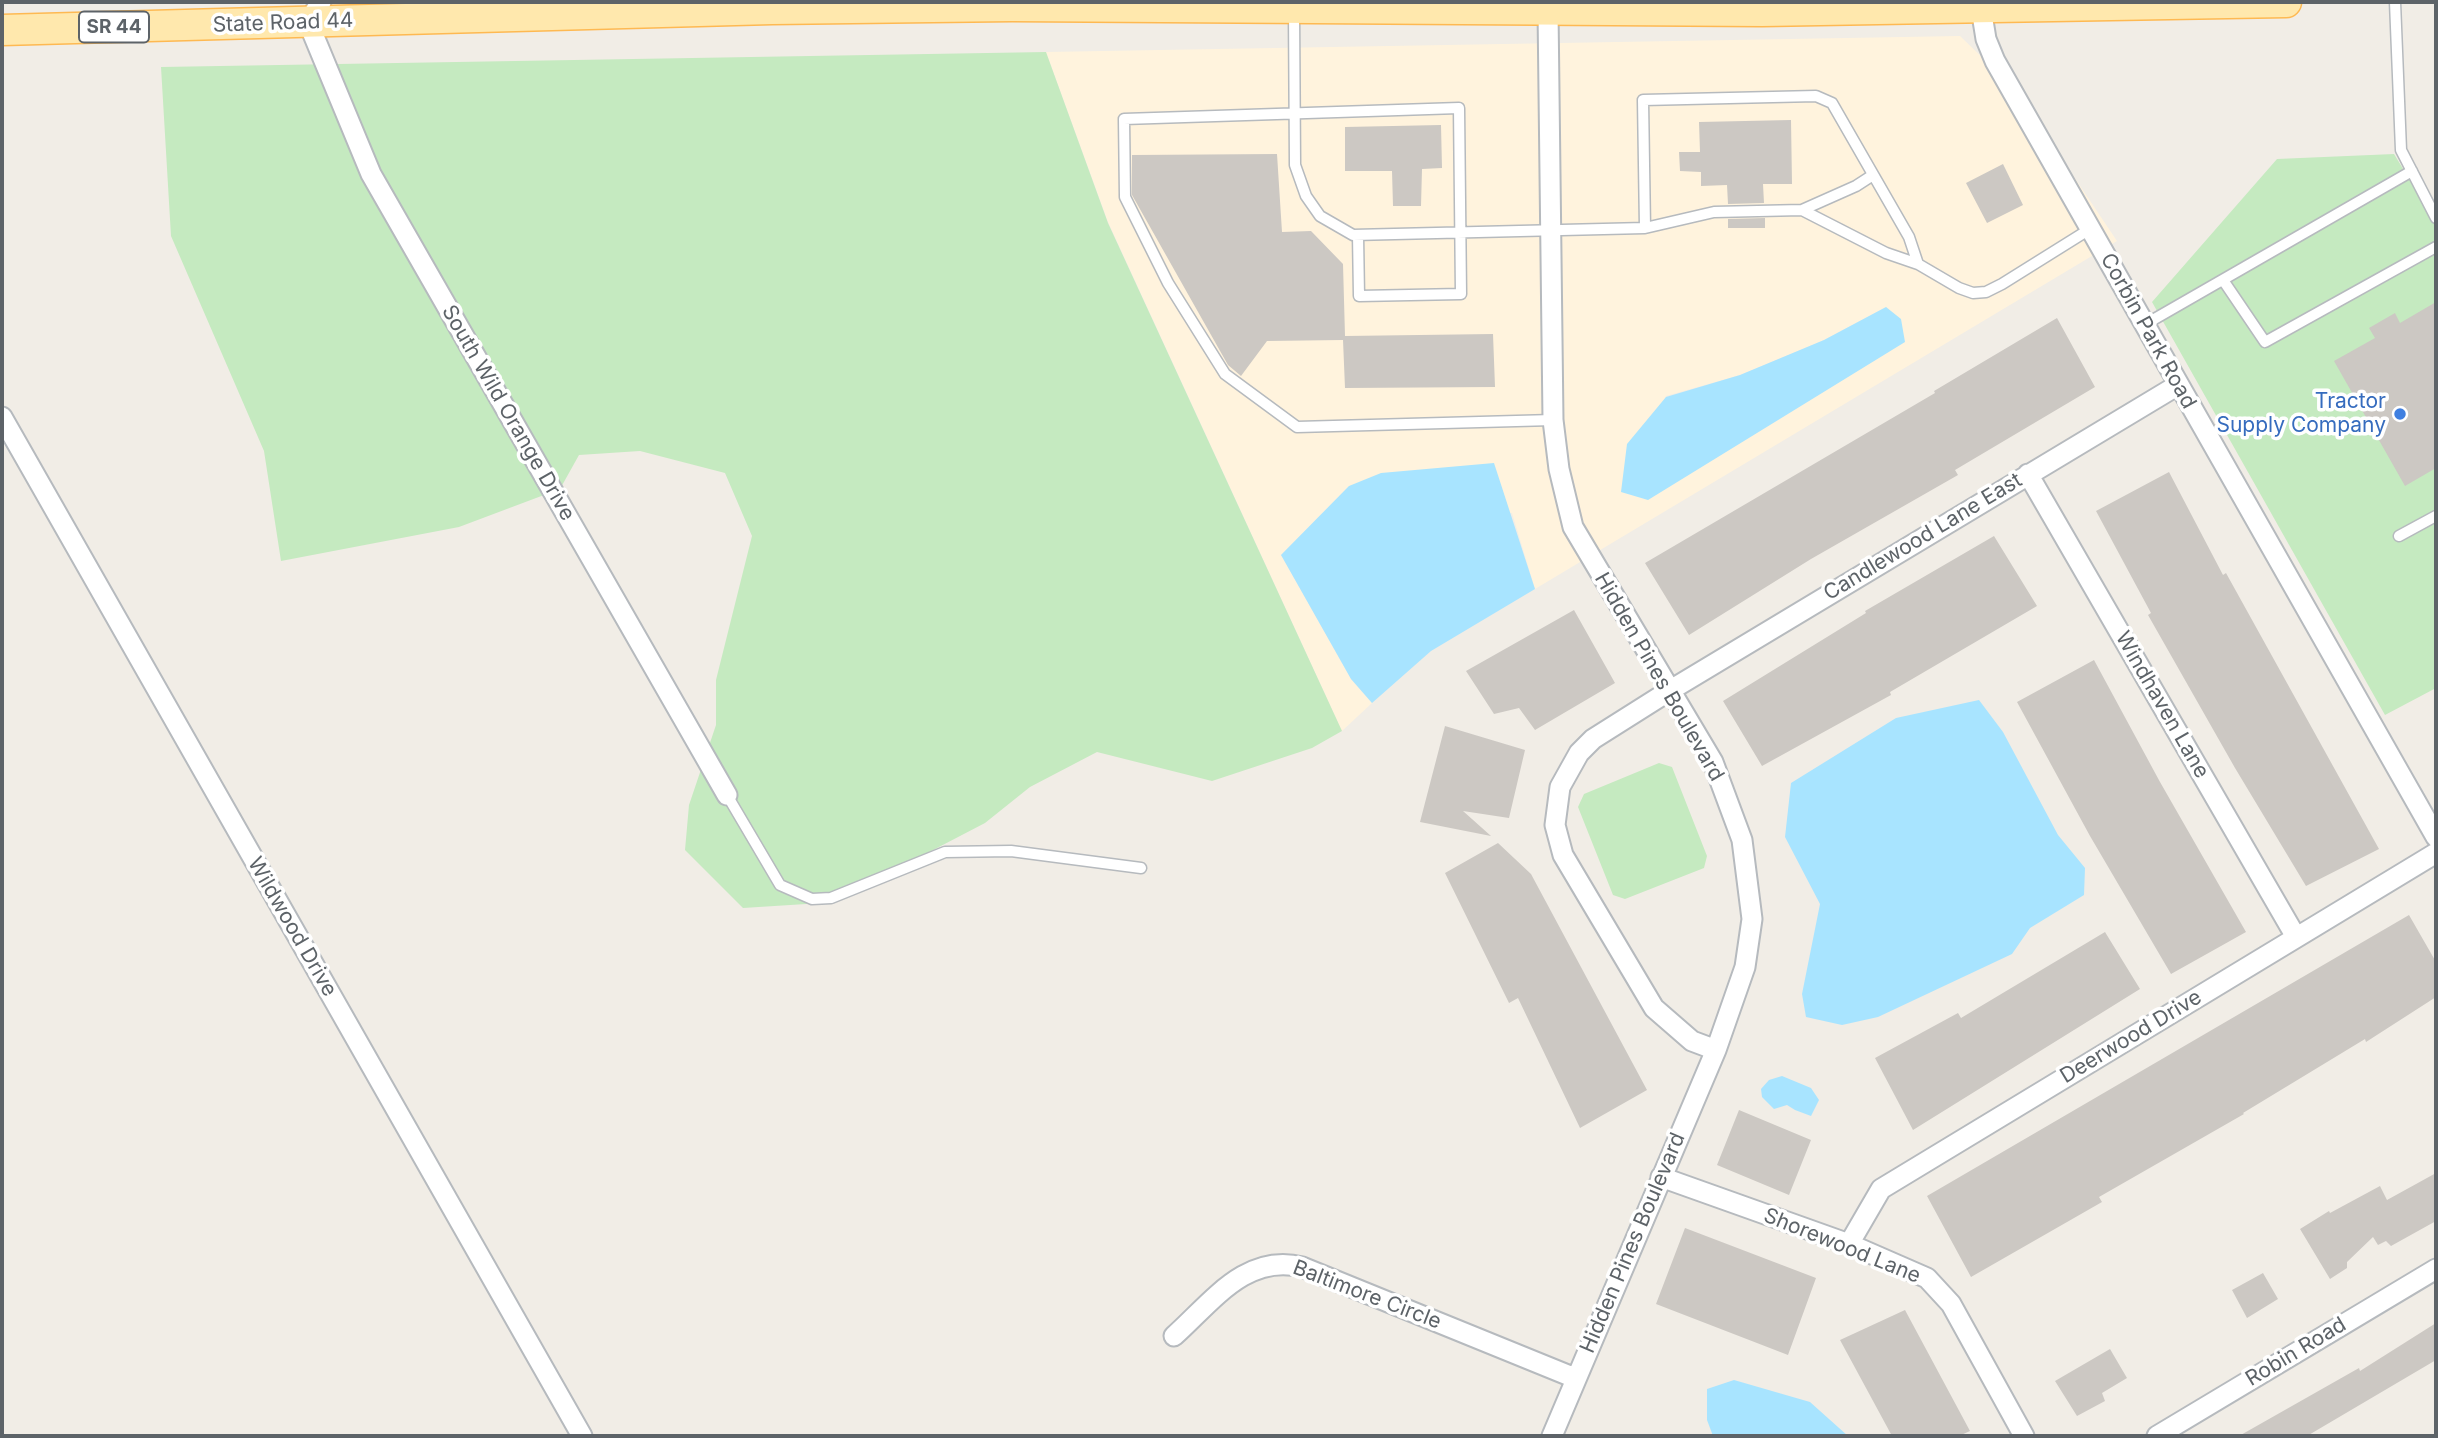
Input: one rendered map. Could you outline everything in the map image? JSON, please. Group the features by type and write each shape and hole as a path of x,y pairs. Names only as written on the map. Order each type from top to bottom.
{"main road":[{"path":"2,9 216,2"},
{"name":"State Road 44","path":"2,30 315,12 1012,6 1548,10 2286,2"}],"street":[{"name":"Corbin Park Road","path":"1981,5 1986,39 1995,61 2436,837"},
{"name":"Hidden Pines Boulevard","path":"1548,10 1553,421 1559,470 1573,527 1713,762 1742,840 1752,919 1745,967 1716,1050 1552,1436"},
{"name":"South Wild Orange Drive","path":"315,12 371,174 727,795"},
{"name":"Candlewood Lane East","path":"1716,1050 1692,1041 1654,1009 1563,855 1555,825 1560,786 1579,753 1593,739 1669,691 2178,384"},
{"name":"Wildwood Drive","path":"2,417 582,1436"},
{"name":"Windhaven Lane","path":"2028,474 2297,937"},
{"name":"Deerwood Drive","path":"1849,1244 1881,1189 2436,853"},
{"name":"Shorewood Lane","path":"1661,1177 1849,1244 1927,1278 1951,1304 2024,1436"},
{"name":"Baltimore Circle","path":"1174,1336 1240,1276 1254,1269 1285,1263 1302,1267 1575,1378"},
{"name":"Robin Road","path":"2157,1436 2436,1269"}],"lane":[{"path":"2395,2 2401,150 2436,218"},
{"path":"1294,7 1295,165 1306,196 1320,216 1353,235 1645,228 1714,212 1802,210 1856,186 1873,175"},
{"path":"1645,228 1643,100 1797,95 1825,99 1832,103 1909,237 1918,264"},
{"path":"1358,235 1359,296 1461,294 1459,108 1124,119 1125,197 1168,283 1225,374 1297,427 1553,421"},
{"path":"2144,325 2412,171"},
{"path":"1802,210 1973,293 1986,292 2090,229"},
{"path":"2223,280 2265,342 2436,247"},
{"path":"2399,536 2436,516"},
{"path":"727,795 780,885 812,898 831,898 945,852 1011,851 1141,868"}],"shaded area":[{"path":"1960,36 2015,89 2117,241 1535,589 1512,513 1349,486 1281,555 1351,679 1372,703 1342,731 1108,222 1046,52","holes":["1886,307 1621,492 1666,396 1740,375 1824,340"]}],"green space":[{"path":"1046,52 1108,223 1342,731 1312,748 1212,781 1097,752 1030,787 985,823 864,886 806,904 743,908 685,850 689,805 716,725 716,680 752,536 725,473 640,451 579,455 560,489 459,527 281,561 264,451 171,236 161,67"},
{"path":"2394,154 2436,223 2436,688 2385,715 2152,302 2277,159"},
{"path":"1659,763 1672,767 1707,856 1704,868 1625,899 1613,895 1578,807 1584,794"}],"water":[{"path":"1886,307 1901,319 1905,342 1648,500 1621,492 1627,444 1666,397 1740,375 1824,340"},
{"path":"1494,463 1535,589 1431,651 1372,703 1351,679 1281,555 1349,486 1381,473"},
{"path":"1979,700 2003,732 2058,835 2085,868 2084,895 2030,928 2012,954 1878,1017 1842,1025 1806,1017 1802,994 1820,904 1785,837 1791,783 1896,718"},
{"path":"1782,1076 1811,1088 1819,1100 1811,1116 1787,1105 1774,1109 1762,1097 1761,1089 1769,1080"},
{"path":"1734,1380 1810,1402 1848,1436 1713,1436 1707,1420 1707,1389"}],"building":[{"path":"1791,120 1792,184 1763,184 1764,203 1728,204 1727,185 1701,186 1701,172 1680,171 1679,152 1700,152 1699,122"},
{"path":"1441,125 1442,168 1422,169 1421,206 1393,206 1392,171 1345,171 1345,127"},
{"path":"1277,154 1282,232 1311,231 1343,264 1345,336 1493,334 1495,387 1345,388 1343,340 1267,341 1241,376 1228,365 1132,195 1132,155"},
{"path":"2003,164 2023,205 1987,223 1966,183"},
{"path":"1765,218 1765,228 1728,228 1728,219"},
{"name":"Tractor Supply Company","path":"2436,302 2436,468 2405,486 2334,361 2375,338 2369,328 2395,313 2400,323"},
{"path":"2057,318 2095,387 1955,470 1958,475 1811,559 1689,635 1645,563 1935,393 1934,391"},
{"path":"2169,472 2223,575 2226,573 2379,849 2306,886 2148,615 2151,613 2096,511"},
{"path":"1994,536 2037,606 1890,692 1891,695 1762,766 1723,701 1866,613 1865,611"},
{"path":"1574,610 1615,683 1535,730 1519,708 1494,714 1466,671"},
{"path":"2094,660 2246,932 2171,974 2090,836 2017,702"},
{"path":"1445,726 1525,750 1509,818 1463,811 1491,836 1420,822"},
{"path":"1498,843 1531,874 1647,1090 1580,1128 1518,998 1509,1003 1445,873"},
{"path":"2409,915 2436,962 2436,997 2366,1042 2365,1039 2244,1114 2099,1197 2102,1202 1971,1277 1927,1196"},
{"path":"2105,932 2140,989 1913,1130 1875,1058 1958,1013 1961,1018"},
{"path":"1739,1110 1811,1140 1789,1195 1717,1165"},
{"path":"2436,1173 2436,1221 2391,1246 2386,1241 2378,1245 2373,1237 2347,1262 2347,1268 2330,1279 2300,1229 2329,1211 2330,1213 2380,1186 2387,1200"},
{"path":"1685,1228 1816,1278 1788,1355 1656,1304"},
{"path":"2263,1273 2278,1299 2247,1318 2232,1290"},
{"path":"1905,1310 1970,1431 1959,1436 1892,1436 1840,1340"},
{"path":"2436,1323 2436,1360 2307,1436 2239,1436 2359,1368 2360,1371"},
{"path":"2110,1349 2127,1378 2102,1393 2105,1401 2077,1416 2055,1381"}],"place":[{"name":"Tractor Supply Company","path":"2400,414"}]}
